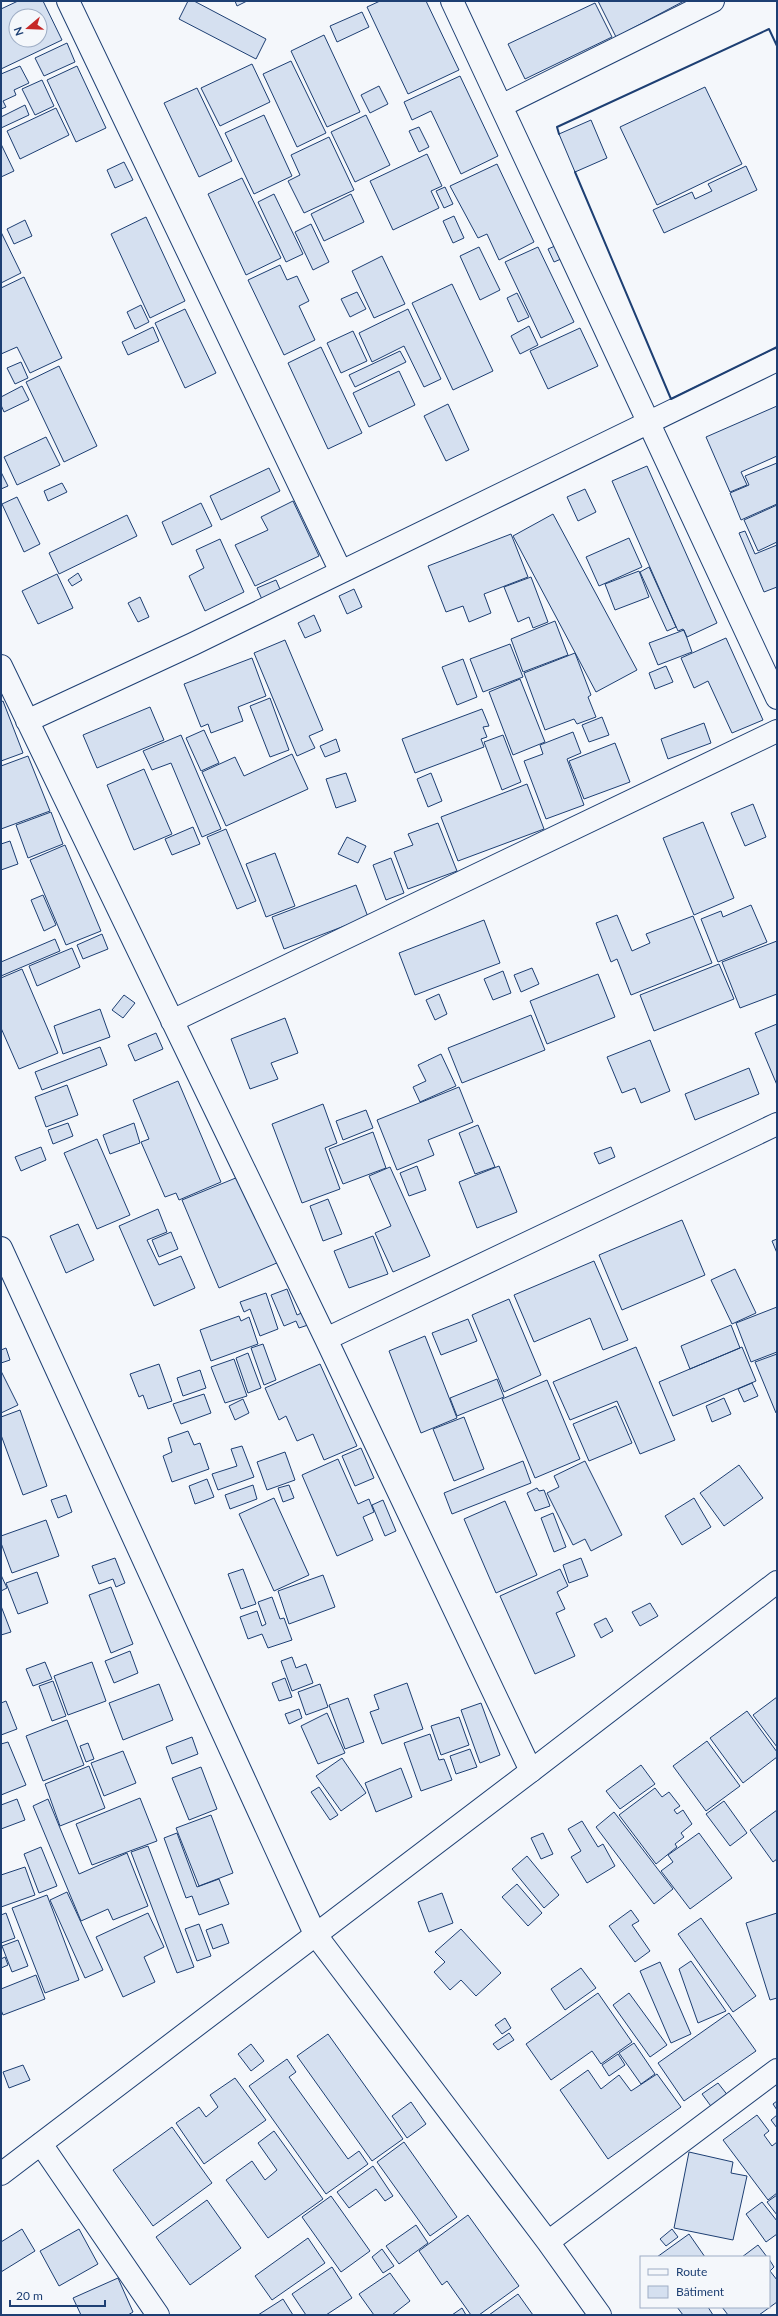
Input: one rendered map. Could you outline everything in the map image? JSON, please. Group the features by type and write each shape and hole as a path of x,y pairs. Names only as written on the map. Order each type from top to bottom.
{"street":[{"path":"68,1 340,572"},
{"path":"452,1 777,698"},
{"path":"501,106 713,1"},
{"path":"27,721 193,644 777,360"},
{"path":"1,666 326,1339 531,1771"},
{"path":"172,1021 777,731"},
{"path":"326,1339 777,1124"},
{"path":"1,1248 315,1934 548,2242 600,2315"},
{"path":"1,2174 777,1582"},
{"path":"548,2242 777,2070"},
{"path":"41,2144 158,2315"}],"building":[{"path":"18,1 43,1 46,8 8,8 8,48 45,48 1,69 1,9"},
{"path":"188,1 194,1 266,39 256,59 179,19"},
{"path":"235,1 247,1 237,6"},
{"path":"380,1 426,1 459,70 408,94 367,7"},
{"path":"598,1 684,1 616,37"},
{"path":"595,3 612,37 525,79 508,44"},
{"path":"48,11 62,40 48,47"},
{"path":"362,12 369,27 337,42 330,26"},
{"path":"324,35 360,112 327,127 291,51"},
{"path":"67,43 75,62 44,76 35,58"},
{"path":"291,61 326,133 297,147 263,74"},
{"path":"252,64 270,102 220,126 201,88"},
{"path":"20,66 29,83 14,90 16,95 3,101 6,107 1,109 1,74"},
{"path":"77,66 106,128 76,142 47,80"},
{"path":"460,76 498,156 461,174 431,111 412,120 404,102"},
{"path":"42,80 54,106 35,115 22,89"},
{"path":"379,86 388,104 370,113 361,95"},
{"path":"705,87 742,164 657,205 620,127"},
{"path":"197,88 232,161 199,177 164,103"},
{"path":"25,105 29,115 1,128 1,117"},
{"path":"56,108 69,135 20,159 7,131"},
{"path":"264,115 292,176 254,194 225,133"},
{"path":"366,115 390,165 355,182 331,132"},
{"path":"591,120 607,158 575,172 559,134"},
{"path":"419,127 429,147 419,152 409,131"},
{"path":"329,137 354,190 304,213 288,181 300,175 291,155"},
{"path":"1,144 14,171 1,177"},
{"path":"427,154 442,186 431,191 439,208 393,230 370,181"},
{"path":"124,162 133,180 115,188 107,170"},
{"path":"497,164 534,242 499,260 487,234 478,238 450,186"},
{"path":"746,166 757,190 664,233 653,210 692,192 695,199 712,191 708,184"},
{"path":"242,178 281,258 246,275 208,194"},
{"path":"445,187 453,204 444,208 436,191"},
{"path":"274,194 303,254 286,262 258,202"},
{"path":"351,194 364,222 324,241 311,214"},
{"path":"454,216 464,238 453,243 443,221"},
{"path":"146,217 185,301 150,318 111,234"},
{"path":"25,220 32,236 14,244 7,229"},
{"path":"311,224 329,262 313,270 295,232"},
{"path":"1,232 21,273 1,283"},
{"path":"562,243 568,256 554,262 548,249"},
{"path":"479,247 500,290 480,300 460,256"},
{"path":"538,247 574,322 541,338 505,262"},
{"path":"382,256 405,304 374,318 352,271"},
{"path":"280,265 287,280 297,276 309,301 299,306 315,340 284,355 248,280"},
{"path":"24,277 62,358 30,373 17,347 1,354 1,288"},
{"path":"452,284 493,371 453,390 412,303"},
{"path":"357,292 366,309 350,317 341,299"},
{"path":"517,293 529,317 518,322 507,298"},
{"path":"141,305 149,322 135,329 127,312"},
{"path":"185,309 216,373 185,388 155,323"},
{"path":"408,309 441,379 424,387 404,346 372,362 359,333"},
{"path":"529,326 538,345 520,354 511,336"},
{"path":"153,327 159,341 128,355 122,342"},
{"path":"580,328 598,366 548,389 530,351"},
{"path":"353,331 367,361 341,373 327,343"},
{"path":"321,347 362,433 328,449 288,363"},
{"path":"400,351 406,362 355,387 349,375"},
{"path":"21,362 28,378 15,384 7,368"},
{"path":"59,366 97,446 64,462 26,382"},
{"path":"399,371 415,405 369,427 353,393"},
{"path":"22,386 29,400 4,412 1,405 1,397"},
{"path":"448,404 469,450 446,461 424,416"},
{"path":"777,406 777,456 741,472 747,485 730,492 706,437"},
{"path":"46,437 60,465 17,485 4,457"},
{"path":"777,463 777,504 741,520 730,493 749,485 745,476"},
{"path":"647,466 717,623 687,637 683,629 678,631 612,481"},
{"path":"269,468 280,491 221,520 210,496"},
{"path":"1,472 8,486 1,489"},
{"path":"62,483 67,492 48,501 44,491"},
{"path":"585,489 596,512 578,521 567,497"},
{"path":"17,497 40,544 24,552 2,504"},
{"path":"293,501 319,556 255,586 235,545 268,530 261,517"},
{"path":"201,503 212,526 172,545 162,522"},
{"path":"777,505 777,542 758,551 744,520"},
{"path":"553,514 637,670 596,692 513,536"},
{"path":"127,515 137,536 59,574 49,553"},
{"path":"745,531 755,554 777,545 777,587 764,592 739,533"},
{"path":"511,534 528,577 484,594 491,613 469,622 463,606 446,612 428,566"},
{"path":"629,538 642,567 599,586 586,557"},
{"path":"220,539 244,592 205,611 189,576 204,568 196,550"},
{"path":"649,567 676,627 667,631 640,572"},
{"path":"639,571 649,597 615,610 605,584"},
{"path":"78,573 82,580 72,586 68,580"},
{"path":"57,574 73,608 38,624 22,591"},
{"path":"531,577 548,622 533,628 529,617 518,622 504,587"},
{"path":"276,580 283,596 264,604 257,588"},
{"path":"354,589 362,607 347,614 339,596"},
{"path":"140,597 149,617 138,622 128,603"},
{"path":"314,615 321,631 305,638 298,623"},
{"path":"555,621 568,655 523,672 511,639"},
{"path":"684,630 692,652 658,665 649,643"},
{"path":"726,638 763,720 732,733 708,681 694,688 681,658"},
{"path":"285,640 323,730 309,736 315,748 297,756 254,653"},
{"path":"510,644 523,677 483,692 470,659"},
{"path":"575,653 591,695 588,697 596,717 577,724 574,719 545,730 524,673"},
{"path":"252,658 266,696 238,707 243,721 211,733 208,724 201,727 184,684"},
{"path":"463,659 477,697 457,705 442,667"},
{"path":"666,666 673,682 655,689 649,673"},
{"path":"520,679 545,742 513,755 489,692"},
{"path":"270,698 289,750 270,757 250,706"},
{"path":"3,701 23,753 1,761 1,702"},
{"path":"150,707 164,740 97,768 83,735"},
{"path":"482,709 489,726 483,727 487,737 481,739 484,747 415,773 402,739"},
{"path":"602,717 609,735 589,742 582,725"},
{"path":"704,723 711,743 668,759 661,739"},
{"path":"204,730 219,763 201,771 186,738"},
{"path":"573,732 581,753 567,759 584,805 546,819 524,761 543,754 540,745"},
{"path":"181,735 221,829 202,837 171,763 152,770 143,751"},
{"path":"503,735 521,782 502,790 484,742"},
{"path":"336,739 340,751 325,757 320,746"},
{"path":"615,743 630,782 584,799 569,761"},
{"path":"292,754 308,789 226,826 202,772 235,757 244,776"},
{"path":"28,756 50,811 1,829 1,766"},
{"path":"144,769 172,834 134,850 107,785"},
{"path":"346,773 356,801 336,808 326,779"},
{"path":"431,773 442,801 428,807 417,779"},
{"path":"527,784 544,829 458,861 441,817"},
{"path":"753,804 766,837 745,846 731,813"},
{"path":"51,812 63,844 28,858 16,825"},
{"path":"703,822 734,898 694,915 663,838"},
{"path":"438,823 457,871 408,889 394,852 413,845 408,834"},
{"path":"193,827 200,844 172,855 165,839"},
{"path":"226,829 256,901 237,909 207,837"},
{"path":"347,837 366,846 358,863 338,854"},
{"path":"10,841 18,864 1,870 1,844"},
{"path":"65,845 101,931 66,945 30,860"},
{"path":"275,853 295,906 266,917 246,864"},
{"path":"391,858 404,893 386,900 373,865"},
{"path":"356,885 368,917 284,949 272,917"},
{"path":"43,895 56,925 44,931 31,900"},
{"path":"751,905 767,942 718,962 701,919 721,911 723,917"},
{"path":"617,915 632,951 650,943 646,934 693,916 712,963 631,995 617,959 611,962 596,923"},
{"path":"484,920 500,963 415,995 399,953"},
{"path":"102,934 108,949 83,959 77,945"},
{"path":"55,939 60,951 1,976 1,962"},
{"path":"777,941 777,994 740,1008 722,962"},
{"path":"72,948 80,967 37,986 29,966"},
{"path":"719,964 734,999 654,1031 640,995"},
{"path":"532,968 539,984 521,992 514,975"},
{"path":"22,969 58,1053 19,1069 1,1028 1,978"},
{"path":"503,971 511,993 493,1000 484,979"},
{"path":"598,974 615,1017 547,1044 530,1001"},
{"path":"439,994 447,1014 435,1020 426,1000"},
{"path":"124,995 135,1003 123,1018 112,1010"},
{"path":"100,1009 110,1037 63,1054 54,1026"},
{"path":"531,1015 545,1050 462,1083 448,1048"},
{"path":"285,1018 298,1053 271,1063 278,1079 250,1089 231,1039"},
{"path":"777,1024 777,1085 755,1033"},
{"path":"156,1033 163,1049 135,1061 128,1045"},
{"path":"650,1040 670,1091 641,1103 635,1088 622,1093 607,1057"},
{"path":"100,1047 107,1065 42,1090 35,1072"},
{"path":"441,1054 456,1086 420,1102 413,1087 426,1081 418,1065"},
{"path":"749,1068 759,1094 695,1120 685,1094"},
{"path":"178,1081 221,1182 179,1200 176,1193 165,1197 141,1142 149,1139 133,1100"},
{"path":"67,1085 78,1115 46,1127 35,1097"},
{"path":"459,1087 473,1122 428,1140 434,1155 397,1170 377,1120"},
{"path":"323,1104 337,1143 325,1148 340,1189 302,1203 272,1124"},
{"path":"366,1110 373,1128 343,1140 336,1121"},
{"path":"68,1123 73,1136 53,1144 48,1130"},
{"path":"134,1123 140,1143 110,1154 103,1135"},
{"path":"478,1125 495,1167 475,1174 459,1133"},
{"path":"373,1132 386,1168 343,1184 329,1149"},
{"path":"97,1139 130,1215 97,1229 64,1153"},
{"path":"41,1147 46,1160 21,1171 15,1157"},
{"path":"611,1147 615,1157 599,1164 594,1153"},
{"path":"417,1166 426,1190 409,1196 400,1173"},
{"path":"499,1166 517,1212 477,1228 459,1182"},
{"path":"390,1167 430,1256 393,1272 375,1233 391,1226 369,1176"},
{"path":"243,1175 279,1262 219,1288 182,1200"},
{"path":"328,1199 342,1234 323,1241 310,1206"},
{"path":"158,1209 167,1232 147,1240 159,1265 181,1256 195,1288 154,1306 119,1226"},
{"path":"682,1220 705,1275 622,1310 599,1255"},
{"path":"78,1224 94,1260 66,1273 50,1236"},
{"path":"171,1232 178,1249 159,1257 152,1240"},
{"path":"373,1236 388,1274 349,1288 334,1251"},
{"path":"777,1239 777,1253 772,1241"},
{"path":"594,1261 628,1340 603,1350 590,1318 534,1342 514,1295"},
{"path":"735,1269 756,1313 732,1324 711,1280"},
{"path":"287,1289 297,1315 306,1311 311,1324 299,1328 296,1321 284,1326 271,1295"},
{"path":"266,1293 278,1329 260,1336 250,1309 244,1312 240,1302"},
{"path":"509,1299 541,1375 504,1392 472,1315"},
{"path":"777,1307 777,1352 751,1362 736,1323"},
{"path":"239,1316 241,1321 249,1317 258,1344 211,1361 200,1330"},
{"path":"468,1319 477,1341 441,1355 432,1333"},
{"path":"731,1325 740,1348 690,1369 681,1346"},
{"path":"425,1336 457,1418 421,1433 389,1351"},
{"path":"263,1344 276,1380 264,1385 251,1348"},
{"path":"636,1347 675,1440 640,1454 617,1401 570,1420 553,1382"},
{"path":"742,1347 756,1381 673,1416 659,1382"},
{"path":"6,1348 10,1360 1,1363 1,1350"},
{"path":"248,1353 261,1388 248,1393 236,1358"},
{"path":"777,1354 777,1413 776,1413 755,1362"},
{"path":"234,1359 247,1396 225,1403 211,1367"},
{"path":"159,1364 172,1401 148,1409 143,1395 139,1397 130,1374"},
{"path":"320,1364 357,1446 324,1460 313,1434 297,1441 286,1416 279,1420 265,1388"},
{"path":"200,1370 206,1388 183,1396 177,1378"},
{"path":"1,1371 18,1405 1,1413"},
{"path":"497,1379 504,1397 457,1416 450,1398"},
{"path":"547,1380 580,1459 535,1478 502,1399"},
{"path":"752,1383 758,1396 744,1402 738,1389"},
{"path":"204,1394 211,1413 181,1424 173,1404"},
{"path":"724,1398 731,1414 712,1422 706,1406"},
{"path":"243,1399 249,1413 235,1420 229,1406"},
{"path":"616,1406 632,1443 589,1461 573,1424"},
{"path":"20,1410 47,1486 23,1495 1,1435 1,1417"},
{"path":"464,1417 484,1469 454,1481 433,1429"},
{"path":"188,1431 194,1445 200,1443 209,1469 172,1482 163,1456 172,1452 168,1438"},
{"path":"242,1446 254,1477 218,1490 212,1474 237,1466 231,1449"},
{"path":"361,1448 374,1478 355,1486 342,1456"},
{"path":"285,1452 295,1480 267,1490 257,1462"},
{"path":"338,1459 358,1504 369,1499 374,1512 363,1517 373,1540 337,1556 302,1475"},
{"path":"523,1461 531,1483 452,1514 444,1493"},
{"path":"585,1461 622,1535 591,1551 585,1539 573,1545 547,1493 559,1487 554,1476"},
{"path":"739,1465 763,1498 724,1526 700,1493"},
{"path":"207,1479 214,1497 195,1504 189,1486"},
{"path":"253,1485 257,1499 230,1509 225,1495"},
{"path":"289,1485 294,1498 283,1502 278,1488"},
{"path":"537,1488 539,1491 544,1490 550,1506 535,1511 527,1493"},
{"path":"66,1495 72,1512 58,1518 51,1500"},
{"path":"274,1498 309,1575 274,1591 239,1514"},
{"path":"694,1498 711,1527 682,1545 665,1516"},
{"path":"383,1500 396,1531 385,1536 372,1505"},
{"path":"505,1501 537,1575 496,1593 464,1519"},
{"path":"553,1513 566,1547 554,1552 541,1518"},
{"path":"46,1520 59,1556 12,1573 1,1543 1,1536"},
{"path":"115,1558 125,1583 116,1587 113,1579 99,1584 92,1566"},
{"path":"581,1558 588,1576 569,1583 563,1565"},
{"path":"243,1569 256,1604 241,1609 228,1574"},
{"path":"560,1569 568,1586 557,1592 565,1609 556,1613 575,1656 535,1674 500,1596"},
{"path":"37,1572 48,1603 18,1614 6,1583"},
{"path":"1,1575 7,1588 1,1591"},
{"path":"323,1575 335,1607 289,1624 278,1591"},
{"path":"111,1587 133,1644 111,1653 89,1595"},
{"path":"272,1597 280,1619 284,1618 292,1640 268,1648 262,1634 248,1639 240,1617 257,1611 262,1626 266,1624 258,1602"},
{"path":"650,1603 658,1616 640,1626 632,1612"},
{"path":"1,1606 11,1632 1,1635"},
{"path":"606,1618 613,1631 601,1638 594,1624"},
{"path":"130,1651 138,1673 114,1683 105,1661"},
{"path":"292,1657 296,1668 306,1664 313,1683 292,1691 281,1661"},
{"path":"45,1662 52,1679 33,1686 26,1669"},
{"path":"92,1662 106,1701 68,1715 54,1676"},
{"path":"285,1678 292,1697 279,1701 272,1683"},
{"path":"53,1681 66,1716 52,1721 39,1686"},
{"path":"407,1683 423,1729 382,1744 370,1712 379,1709 374,1695"},
{"path":"159,1684 173,1720 123,1740 109,1703"},
{"path":"320,1684 328,1707 306,1715 298,1692"},
{"path":"777,1697 777,1747 753,1715"},
{"path":"348,1698 364,1742 345,1749 329,1705"},
{"path":"6,1701 17,1729 1,1735 1,1703"},
{"path":"481,1703 500,1755 480,1763 461,1710"},
{"path":"299,1709 302,1718 289,1724 285,1714"},
{"path":"747,1711 777,1752 777,1757 743,1783 710,1738"},
{"path":"327,1713 345,1753 318,1764 301,1726"},
{"path":"459,1717 469,1745 441,1755 431,1726"},
{"path":"67,1720 84,1765 43,1781 26,1736"},
{"path":"430,1734 439,1760 444,1759 452,1780 421,1791 404,1743"},
{"path":"192,1737 198,1754 172,1764 166,1747"},
{"path":"707,1741 740,1786 706,1811 673,1766"},
{"path":"8,1742 26,1785 1,1795 1,1744"},
{"path":"88,1743 94,1759 86,1762 80,1746"},
{"path":"470,1749 477,1767 456,1774 450,1756"},
{"path":"123,1751 136,1783 104,1796 91,1763"},
{"path":"342,1758 366,1793 341,1811 316,1776"},
{"path":"641,1765 655,1784 620,1809 606,1791"},
{"path":"89,1766 105,1808 60,1826 45,1784"},
{"path":"201,1767 217,1809 189,1820 172,1778"},
{"path":"401,1768 412,1797 376,1812 365,1783"},
{"path":"319,1787 338,1815 330,1820 311,1792"},
{"path":"655,1788 662,1797 669,1792 680,1806 674,1810 677,1814 683,1810 692,1824 681,1833 684,1837 675,1844 677,1847 656,1864 619,1815"},
{"path":"140,1798 157,1841 92,1865 76,1824"},
{"path":"17,1799 25,1820 1,1829 1,1805"},
{"path":"48,1799 79,1874 127,1853 148,1906 113,1920 108,1909 81,1921 33,1806"},
{"path":"724,1801 747,1833 730,1846 706,1814"},
{"path":"777,1810 777,1859 773,1862 750,1830"},
{"path":"614,1812 673,1889 654,1904 596,1827"},
{"path":"211,1815 233,1873 199,1886 176,1828"},
{"path":"582,1821 598,1847 603,1844 615,1866 587,1883 571,1857 581,1851 568,1829"},
{"path":"177,1833 197,1887 219,1879 229,1904 199,1915 192,1896 186,1898 164,1838"},
{"path":"543,1833 553,1854 541,1859 531,1838"},
{"path":"699,1833 732,1878 690,1909 661,1871 673,1862 668,1855"},
{"path":"148,1846 194,1967 177,1973 131,1852"},
{"path":"41,1847 57,1886 39,1893 24,1854"},
{"path":"527,1856 559,1895 544,1908 512,1869"},
{"path":"25,1867 35,1895 1,1907 1,1875"},
{"path":"517,1884 542,1913 528,1926 502,1897"},
{"path":"67,1892 103,1970 85,1978 50,1900"},
{"path":"442,1893 453,1923 429,1932 418,1902"},
{"path":"47,1895 79,1980 45,1993 12,1908"},
{"path":"631,1910 639,1921 632,1925 650,1951 635,1962 609,1926"},
{"path":"6,1913 15,1938 1,1943 1,1915"},
{"path":"148,1913 164,1947 144,1957 155,1982 123,1997 96,1937"},
{"path":"777,1913 777,1998 770,2000 746,1923"},
{"path":"701,1918 756,1996 733,2012 678,1934"},
{"path":"199,1924 211,1956 197,1961 185,1929"},
{"path":"222,1924 229,1943 213,1949 206,1930"},
{"path":"461,1929 501,1973 476,1996 461,1980 450,1990 434,1972 445,1962 435,1952"},
{"path":"18,1940 28,1966 12,1972 2,1946"},
{"path":"5,1957 8,1965 1,1968 1,1959"},
{"path":"691,1961 726,2011 698,2023 679,1969"},
{"path":"660,1962 691,2034 671,2043 640,1971"},
{"path":"581,1968 596,1988 565,2010 551,1989"},
{"path":"36,1975 45,1999 3,2015 1,2010 1,1989"},
{"path":"598,1993 632,2042 601,2064 592,2051 551,2080 526,2044"},
{"path":"629,1993 667,2045 650,2057 613,2005"},
{"path":"729,2013 756,2051 684,2101 658,2063"},
{"path":"505,2018 511,2028 502,2034 495,2025"},
{"path":"509,2033 514,2040 498,2050 493,2044"},
{"path":"328,2034 403,2139 372,2161 297,2056"},
{"path":"634,2043 655,2074 641,2084 619,2053"},
{"path":"251,2044 264,2061 251,2071 238,2054"},
{"path":"618,2054 625,2065 609,2076 602,2065"},
{"path":"287,2059 296,2072 289,2077 348,2159 359,2151 368,2164 326,2194 249,2086"},
{"path":"23,2065 30,2080 9,2088 3,2072"},
{"path":"588,2070 601,2089 619,2075 631,2091 657,2074 681,2107 608,2159 560,2090"},
{"path":"235,2078 266,2120 204,2164 176,2123 199,2107 206,2117 218,2107 210,2095"},
{"path":"718,2083 729,2097 713,2109 702,2094"},
{"path":"777,2101 777,2110 773,2104"},
{"path":"411,2102 426,2124 407,2138 392,2116"},
{"path":"757,2115 769,2131 764,2135 772,2146 777,2142 777,2193 768,2200 723,2140"},
{"path":"777,2115 777,2128 771,2120"},
{"path":"172,2127 212,2183 153,2226 113,2170"},
{"path":"274,2131 323,2199 268,2238 226,2180 252,2161 265,2180 277,2170 258,2143"},
{"path":"404,2142 457,2217 430,2236 377,2162"},
{"path":"689,2152 733,2162 731,2173 747,2176 733,2240 674,2228"},
{"path":"373,2166 393,2196 385,2201 376,2189 349,2208 337,2192"},
{"path":"777,2195 777,2215 767,2202"},
{"path":"331,2196 370,2251 341,2272 302,2217"},
{"path":"207,2200 241,2248 190,2285 156,2237"},
{"path":"762,2202 777,2221 777,2234 766,2242 746,2214"},
{"path":"468,2215 519,2286 479,2315 471,2315 447,2281 442,2285 419,2251"},
{"path":"416,2225 428,2243 399,2264 386,2246"},
{"path":"22,2229 35,2251 1,2272 1,2242"},
{"path":"79,2229 98,2264 59,2286 40,2251"},
{"path":"672,2229 678,2237 666,2246 660,2239"},
{"path":"689,2234 704,2256 658,2256"},
{"path":"308,2238 325,2263 272,2300 255,2276"},
{"path":"758,2245 766,2256 743,2256"},
{"path":"382,2249 394,2266 383,2273 372,2257"},
{"path":"770,2261 774,2267 770,2271"},
{"path":"332,2267 352,2298 326,2315 306,2315 292,2294"},
{"path":"770,2271 777,2280 777,2302 770,2307"},
{"path":"390,2273 410,2301 392,2315 374,2315 359,2294"},
{"path":"118,2278 133,2312 128,2315 81,2315 73,2298"},
{"path":"518,2294 533,2315 489,2315"},
{"path":"283,2299 293,2315 258,2315"},
{"path":"462,2308 466,2315 452,2315"},
{"path":"678,2308 709,2308 713,2315 683,2315"},
{"path":"723,2308 769,2308 759,2315 728,2315"}],"wall":[{"path":"559,134 557,127 769,29 777,46"},
{"path":"575,172 671,399 777,347"}]}
